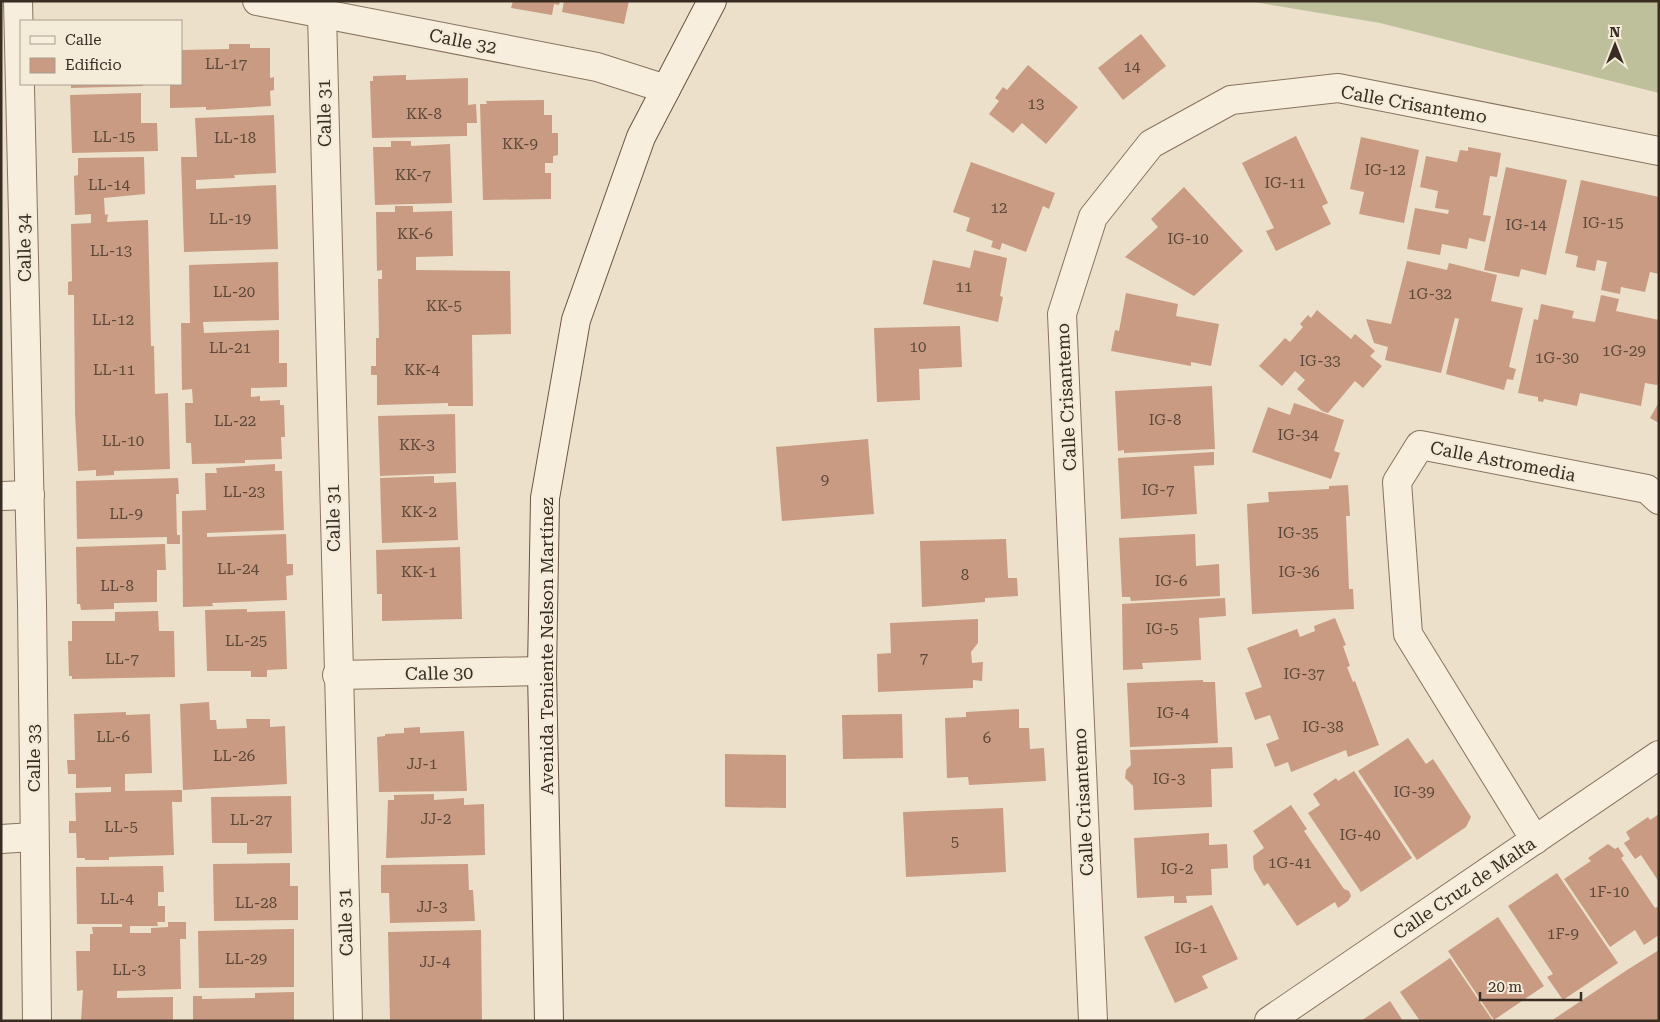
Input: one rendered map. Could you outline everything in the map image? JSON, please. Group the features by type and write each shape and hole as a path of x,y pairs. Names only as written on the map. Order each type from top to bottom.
{"street":[{"name":"Calle 34","path":"18,1 20,83"},
{"name":"Calle 32","path":"257,1 597,67 666,89"},
{"name":"Avenida Teniente Nelson Martínez","path":"550,1021 542,671 545,498 576,320 641,137 712,1"},
{"name":"Calle 31","path":"322,14 337,675 348,1021"},
{"name":"Calle 34","path":"20,85 30,495"},
{"name":"Calle Crisantemo","path":"1093,1021 1062,314 1092,216 1151,144 1231,100 1338,88 1659,151"},
{"name":"Calle Astromedia","path":"1534,840 1408,634 1397,482 1420,445 1646,489 1659,500"},
{"path":"1,496 30,495"},
{"name":"Calle 33","path":"30,495 33,837 37,1021"},
{"name":"Calle 30","path":"337,675 542,671"},
{"name":"Calle Cruz de Malta","path":"1270,1021 1659,756"},
{"path":"1,839 33,837"}],"green space":[{"path":"1248,1 1659,1 1659,93 1380,23"}],"building":[{"path":"513,1 560,1 559,5 554,4 552,15 511,8"},
{"path":"564,1 629,1 624,24 562,12"},
{"path":"1141,34 1166,66 1123,100 1098,68"},
{"path":"229,44 250,44 250,48 270,48 270,78 274,77 274,90 270,91 271,106 206,110 206,107 170,108 170,85 182,85 182,50 229,49"},
{"path":"1028,65 1078,107 1046,144 1022,123 1013,133 989,114 999,101 995,98 1003,87 1007,90"},
{"path":"406,75 406,80 468,78 468,105 476,104 477,123 467,123 467,136 372,138 370,81 373,81 373,76"},
{"path":"71,85 143,85 143,86 71,88"},
{"path":"141,93 141,123 157,123 158,151 72,153 70,95"},
{"path":"544,100 544,115 552,115 552,133 558,133 558,155 553,156 553,163 545,163 545,173 551,173 551,199 483,200 480,104 487,104 486,101"},
{"path":"274,115 276,173 234,175 235,178 196,180 196,189 276,185 278,249 184,252 181,157 197,157 195,118"},
{"path":"1296,136 1328,203 1322,206 1331,224 1276,251 1266,231 1274,228 1242,163"},
{"path":"1361,137 1419,150 1404,223 1359,214 1364,192 1350,189"},
{"path":"391,141 411,141 411,146 450,144 452,203 375,205 373,147 391,147"},
{"path":"1468,147 1501,153 1497,177 1490,176 1483,215 1491,216 1485,242 1469,238 1467,249 1442,244 1440,255 1407,249 1415,208 1448,214 1449,210 1435,208 1438,191 1420,187 1426,156 1457,162 1460,150 1468,151"},
{"path":"144,157 145,194 104,198 105,215 108,214 107,222 148,220 151,346 154,346 155,394 168,393 170,469 114,471 114,475 96,476 96,470 78,471 75,413 74,295 68,295 68,282 72,281 71,224 91,223 91,214 75,215 74,176 78,175 78,158"},
{"path":"971,162 1055,193 1049,209 1043,206 1026,252 1002,243 1000,250 991,247 993,241 966,231 970,218 953,212"},
{"path":"1506,167 1567,180 1546,275 1521,269 1519,277 1484,270"},
{"path":"1581,180 1659,197 1659,274 1650,272 1645,292 1621,287 1620,294 1601,290 1607,262 1597,260 1595,271 1576,267 1578,256 1565,253"},
{"path":"1184,187 1243,251 1194,296 1125,257 1158,227 1151,219"},
{"path":"395,206 413,206 413,212 452,211 453,256 416,257 416,270 510,271 511,334 472,335 473,406 448,406 448,403 377,405 377,375 371,375 371,366 376,366 376,338 379,338 378,279 382,279 382,270 377,271 376,212 395,212"},
{"path":"974,250 1007,258 1000,296 1003,297 998,322 923,304 933,260 970,268"},
{"path":"1407,261 1447,270 1449,263 1497,275 1491,301 1523,308 1509,367 1516,369 1513,380 1507,379 1504,390 1446,374 1459,319 1455,318 1441,373 1385,360 1388,347 1374,343 1366,319 1391,324"},
{"path":"278,262 279,320 203,322 204,333 279,330 279,363 287,363 287,387 251,388 251,397 260,396 260,401 280,400 280,405 284,405 285,437 281,437 282,459 245,460 245,463 192,464 191,443 186,443 185,403 193,403 192,389 182,390 181,323 190,323 189,265"},
{"path":"1126,293 1178,304 1176,316 1219,324 1211,366 1191,362 1191,366 1111,351 1115,330 1119,331"},
{"path":"1601,295 1619,299 1616,311 1659,320 1659,380 1657,385 1645,383 1641,406 1580,393 1577,406 1544,399 1543,402 1538,401 1538,397 1518,393 1534,319 1538,320 1541,304 1574,311 1572,318 1595,322"},
{"path":"1317,310 1351,339 1355,334 1375,351 1370,356 1382,366 1363,388 1355,381 1328,413 1322,411 1297,389 1305,380 1295,371 1282,386 1259,366 1285,338 1290,342 1303,327 1300,324 1308,315 1311,318"},
{"path":"960,326 962,367 919,369 920,400 877,402 874,328"},
{"path":"1212,386 1215,449 1124,453 1124,450 1118,451 1115,391"},
{"path":"1659,402 1659,423 1650,418"},
{"path":"1294,403 1344,420 1334,451 1340,453 1331,479 1252,452 1268,407 1290,415"},
{"path":"455,414 456,473 380,476 378,416"},
{"path":"868,439 874,514 782,521 776,447"},
{"path":"1214,452 1214,465 1194,466 1197,514 1121,519 1118,458"},
{"path":"275,464 275,471 282,471 284,530 207,533 207,537 286,534 287,564 293,564 293,575 286,576 287,600 212,603 213,606 183,607 182,511 206,510 205,473 217,473 216,468"},
{"path":"434,476 434,483 456,482 458,540 382,543 380,478"},
{"path":"178,478 179,494 176,494 177,535 180,535 180,544 167,544 167,537 77,539 76,481"},
{"path":"1348,485 1350,516 1346,516 1349,589 1353,589 1354,609 1252,614 1247,504 1269,502 1268,492 1329,489 1329,486"},
{"path":"1195,534 1196,566 1219,564 1220,596 1131,601 1130,597 1122,597 1119,538"},
{"path":"1006,539 1008,578 1017,578 1018,596 985,598 985,602 922,607 920,541"},
{"path":"165,544 166,570 157,570 157,602 114,603 114,609 81,610 80,604 77,604 76,547"},
{"path":"460,547 462,619 382,621 382,594 377,594 376,550"},
{"path":"1225,598 1226,616 1199,618 1201,660 1142,663 1143,669 1123,670 1122,604"},
{"path":"247,609 247,612 285,611 287,669 267,670 267,677 251,677 251,671 207,671 205,610"},
{"path":"158,611 159,631 174,631 175,677 72,679 72,676 69,676 68,641 72,641 72,621 115,621 115,612"},
{"path":"1335,618 1346,645 1343,646 1350,666 1347,667 1353,682 1355,681 1379,745 1348,757 1346,750 1291,772 1288,762 1275,767 1266,744 1279,739 1270,715 1255,720 1245,693 1262,687 1247,648 1297,629 1300,637 1315,631 1314,626"},
{"path":"978,619 978,643 971,652 972,663 983,662 982,681 973,680 973,688 878,692 877,654 891,653 890,623"},
{"path":"1203,680 1203,682 1215,682 1218,743 1130,747 1127,683"},
{"path":"209,702 210,720 216,720 217,729 247,728 246,719 270,719 270,727 285,726 287,784 183,790 180,704"},
{"path":"1019,709 1019,728 1029,728 1030,749 1044,748 1046,781 969,785 968,777 947,778 945,718 966,717 966,712"},
{"path":"126,712 126,715 150,714 152,773 125,774 125,791 182,790 182,802 172,802 174,855 109,857 109,860 77,858 76,833 69,833 69,821 76,821 75,793 111,792 111,787 76,788 76,774 68,774 67,760 75,760 74,714"},
{"path":"902,714 903,758 843,759 842,715"},
{"path":"420,727 420,733 464,731 467,791 379,792 377,737 385,736 385,734 404,733 404,728"},
{"path":"1408,738 1426,764 1433,759 1471,817 1466,827 1417,860 1358,771"},
{"path":"1232,747 1233,768 1211,769 1212,807 1134,810 1133,786 1125,778 1126,770 1131,765 1130,750"},
{"path":"725,754 786,755 786,808 725,807"},
{"path":"1354,771 1412,858 1361,892 1308,813 1320,805 1313,794 1336,778 1338,781"},
{"path":"434,794 434,800 464,798 464,805 484,804 485,855 386,858 388,800 394,800 394,795"},
{"path":"291,796 292,853 247,854 247,843 212,843 211,797"},
{"path":"1291,805 1307,829 1304,831 1344,889 1349,891 1351,896 1348,901 1338,908 1335,902 1297,926 1268,883 1264,886 1254,869 1253,856 1264,848 1253,831"},
{"path":"1003,808 1006,872 906,877 903,812"},
{"path":"1659,814 1659,882 1641,855 1635,859 1624,843 1630,839 1626,832 1648,817 1650,820"},
{"path":"1209,833 1209,845 1227,844 1228,868 1211,869 1212,895 1186,896 1187,903 1174,903 1174,896 1137,898 1134,838"},
{"path":"1608,844 1615,849 1618,847 1624,856 1621,858 1655,908 1659,906 1659,935 1644,945 1635,930 1610,947 1564,879 1591,861 1588,858"},
{"path":"290,863 290,886 298,886 298,920 214,921 213,864"},
{"path":"468,864 469,890 473,890 475,921 390,923 389,893 381,893 381,865"},
{"path":"163,866 164,892 158,892 158,906 165,906 165,922 157,922 158,926 130,926 130,933 151,933 151,928 168,927 168,922 186,922 186,939 180,939 181,989 117,991 117,998 173,997 173,1021 81,1021 83,990 77,991 76,951 90,951 90,934 93,934 92,927 122,927 122,924 77,924 76,867"},
{"path":"1557,873 1618,963 1563,1000 1547,977 1553,974 1508,906"},
{"path":"1212,905 1238,959 1202,976 1208,988 1175,1003 1144,937"},
{"path":"1498,917 1544,986 1494,1020 1448,951"},
{"path":"294,929 294,987 199,988 198,931"},
{"path":"481,930 482,1021 390,1021 388,932"},
{"path":"1659,950 1659,1021 1551,1021 1627,970"},
{"path":"1450,958 1493,1021 1420,1021 1400,992"},
{"path":"294,992 294,1021 193,1021 193,996 202,996 202,999 255,998 255,993"},
{"path":"1390,1001 1403,1021 1361,1021"}]}
